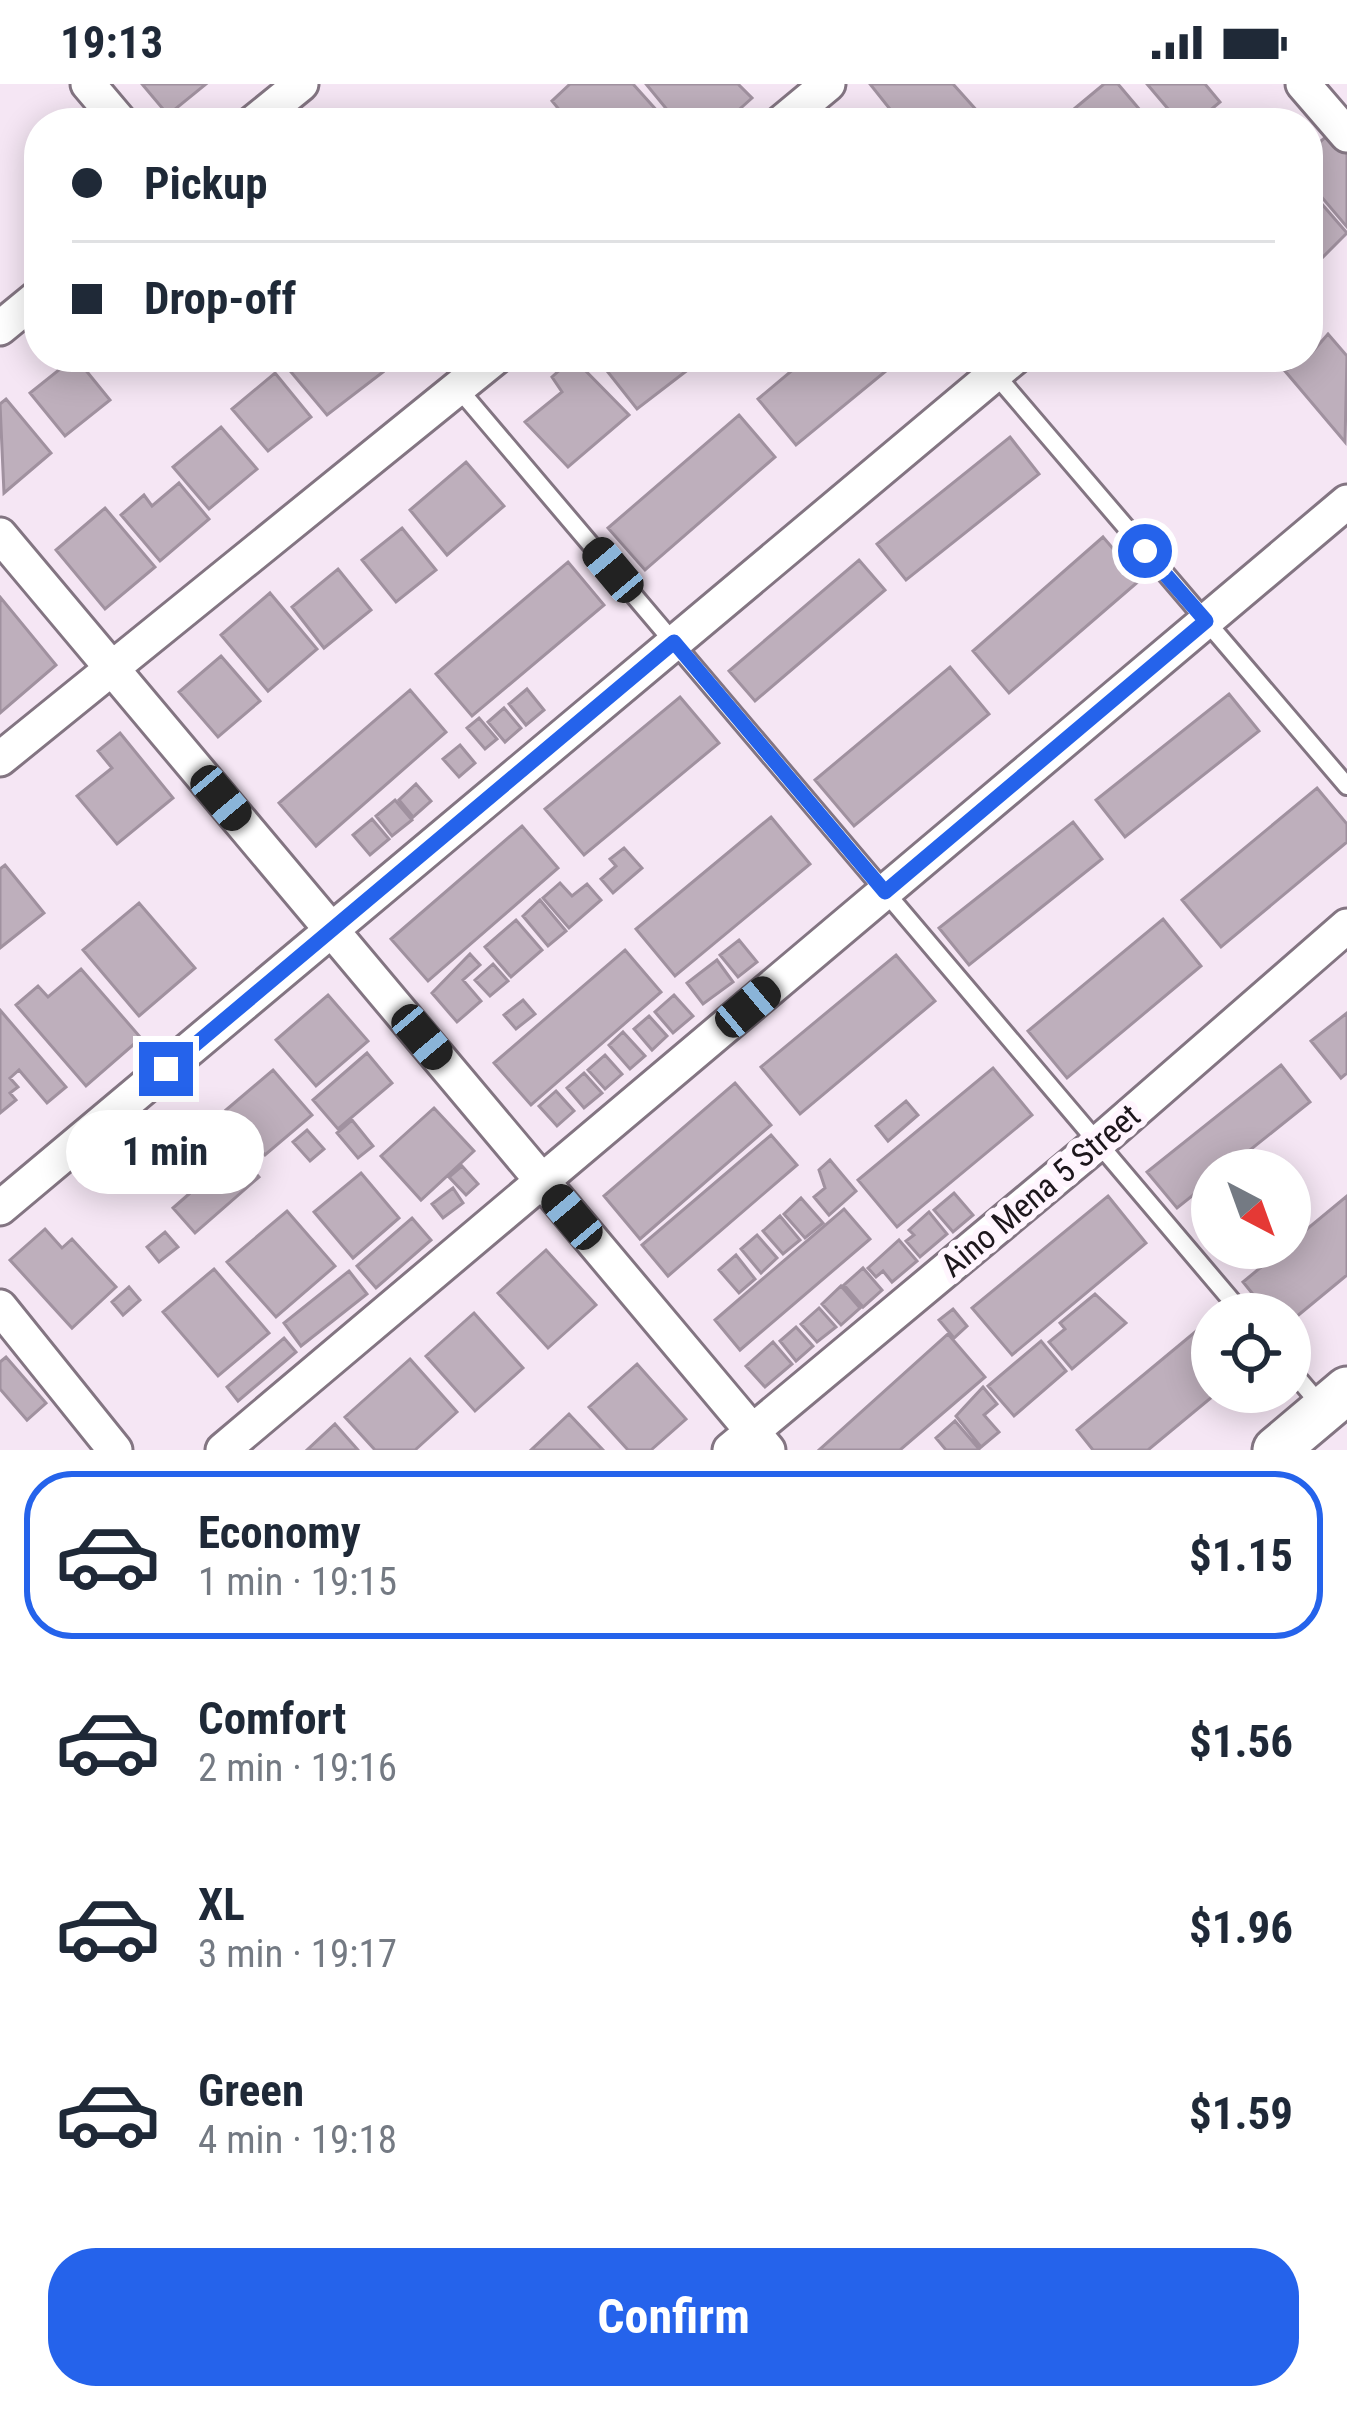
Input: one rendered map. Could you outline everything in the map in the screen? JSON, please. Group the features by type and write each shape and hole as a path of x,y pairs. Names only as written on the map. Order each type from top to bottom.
{"street":[{"path":"88,84 108,108"},
{"path":"271,108 301,84"},
{"path":"799,108 828,84"},
{"path":"1323,117 1347,135"},
{"path":"0,328 24,308"},
{"path":"0,758 478,372"},
{"path":"0,1208 997,372"},
{"path":"223,1450 1347,502"},
{"path":"0,535 542,1181 750,1444"},
{"name":"Aino Mena 5 Street","path":"750,1444 1347,926"},
{"path":"0,1307 115,1450"},
{"path":"1276,1450 1336,1400"}],"lane":[{"path":"1010,372 1206,621 1347,786"},
{"path":"458,388 1225,1293"},
{"path":"1311,1383 1336,1400"}],"building":[{"path":"142,84 206,84 177,108 162,108"},
{"path":"570,84 633,84 655,108 558,108 552,101"},
{"path":"646,84 738,84 752,98 741,108 666,108"},
{"path":"870,84 953,84 975,108 889,108"},
{"path":"1104,84 1118,84 1138,108 1075,108"},
{"path":"1147,84 1205,84 1220,102 1213,108 1167,108"},
{"path":"1335,129 1347,142 1347,227 1323,199 1323,139"},
{"path":"1323,205 1347,233 1323,257"},
{"path":"1328,334 1347,356 1345,442 1286,372 1323,372 1323,340"},
{"path":"56,372 87,372 110,400 65,436 30,393"},
{"path":"291,372 383,372 327,415"},
{"path":"558,372 587,372 629,415 568,467 525,422 562,392 552,377"},
{"path":"608,372 685,372 637,409"},
{"path":"790,372 885,372 796,445 758,399"},
{"path":"275,373 311,417 268,451 232,409"},
{"path":"6,399 51,453 4,493 0,404"},
{"path":"739,415 775,457 645,570 608,528"},
{"path":"221,427 257,469 209,509 173,467"},
{"path":"1010,437 1039,474 906,580 877,544"},
{"path":"466,462 504,506 447,555 410,510"},
{"path":"179,483 209,519 160,561 121,515 144,495 152,506"},
{"path":"105,508 155,567 105,609 56,550"},
{"path":"402,528 436,570 396,602 362,560"},
{"path":"1103,537 1140,580 1009,693 973,651"},
{"path":"859,560 885,590 755,701 729,671"},
{"path":"568,562 604,605 472,716 436,674"},
{"path":"338,569 371,610 324,648 292,607"},
{"path":"270,593 317,649 268,691 221,635"},
{"path":"0,597 56,665 0,713"},
{"path":"221,656 260,701 218,737 179,692"},
{"path":"950,667 989,714 854,826 815,780"},
{"path":"527,689 544,710 526,725 509,704"},
{"path":"410,690 446,732 316,846 279,803"},
{"path":"1229,694 1259,731 1125,837 1096,800"},
{"path":"680,697 719,743 584,855 545,809"},
{"path":"504,708 521,728 505,742 488,722"},
{"path":"479,718 497,739 485,749 467,728"},
{"path":"120,733 173,798 117,844 77,796 112,768 98,751"},
{"path":"460,745 475,763 459,777 443,759"},
{"path":"416,784 431,801 413,817 399,800"},
{"path":"1317,788 1347,824 1347,842 1221,947 1182,900"},
{"path":"395,800 412,820 392,836 376,816"},
{"path":"771,817 810,864 675,976 636,929"},
{"path":"372,819 389,839 370,855 353,835"},
{"path":"1073,822 1102,859 969,965 939,928"},
{"path":"522,826 558,868 428,981 391,939"},
{"path":"624,848 642,868 613,893 601,879 616,866 610,859"},
{"path":"5,865 44,913 0,948 0,869"},
{"path":"560,883 572,896 587,884 601,900 569,928 543,898"},
{"path":"540,900 566,931 548,946 523,916"},
{"path":"139,903 195,968 139,1016 83,950"},
{"path":"1163,919 1201,966 1067,1078 1028,1031"},
{"path":"516,920 542,950 511,977 485,947"},
{"path":"739,940 757,962 738,977 720,955"},
{"path":"625,950 661,992 531,1105 494,1063"},
{"path":"470,954 480,965 463,980 481,1001 457,1022 432,993"},
{"path":"896,955 935,1001 800,1114 761,1067"},
{"path":"717,960 733,982 703,1004 687,983"},
{"path":"493,964 508,981 490,996 475,980"},
{"path":"81,969 141,1038 86,1086 16,1005 38,986 48,997"},
{"path":"328,995 368,1041 316,1086 276,1040"},
{"path":"674,995 693,1016 673,1033 655,1012"},
{"path":"523,1000 535,1014 516,1029 504,1015"},
{"path":"0,1010 66,1087 47,1103 19,1070 10,1078 18,1087 10,1093 16,1100 0,1113"},
{"path":"1347,1013 1347,1073 1341,1078 1311,1041"},
{"path":"649,1016 667,1036 652,1050 634,1029"},
{"path":"623,1032 645,1056 630,1069 609,1045"},
{"path":"367,1053 392,1083 338,1129 313,1100"},
{"path":"605,1055 622,1074 605,1089 588,1070"},
{"path":"1281,1065 1310,1102 1251,1149 1191,1149 1191,1197 1177,1208 1147,1172"},
{"path":"993,1068 1032,1115 897,1227 858,1180"},
{"path":"273,1070 312,1115 265,1155 226,1110"},
{"path":"584,1073 602,1093 584,1108 567,1088"},
{"path":"735,1083 771,1125 640,1239 604,1196"},
{"path":"556,1091 574,1111 557,1126 539,1106"},
{"path":"906,1101 918,1115 888,1141 876,1126"},
{"path":"434,1108 474,1151 421,1200 381,1156"},
{"path":"352,1120 373,1146 358,1158 337,1133"},
{"path":"215,1127 259,1177 195,1233 173,1208 189,1194 177,1180 198,1161 188,1151"},
{"path":"307,1130 324,1149 310,1161 293,1142"},
{"path":"771,1135 797,1165 668,1276 642,1245"},
{"path":"830,1160 856,1191 829,1215 814,1197 825,1188 819,1170"},
{"path":"462,1166 478,1184 466,1195 449,1177"},
{"path":"361,1173 399,1218 353,1258 314,1212"},
{"path":"453,1188 463,1203 443,1218 432,1204"},
{"path":"954,1193 973,1215 953,1232 934,1210"},
{"path":"1108,1196 1146,1243 1012,1355 972,1308"},
{"path":"1347,1196 1347,1275 1311,1305 1311,1293 1252,1293 1243,1282 1259,1269 1311,1269 1311,1226"},
{"path":"801,1198 823,1223 805,1238 784,1214"},
{"path":"844,1209 870,1239 740,1350 715,1320"},
{"path":"287,1211 335,1266 276,1317 227,1262"},
{"path":"929,1212 947,1234 920,1257 906,1241 914,1235 909,1230"},
{"path":"780,1216 800,1240 783,1254 763,1231"},
{"path":"412,1218 431,1240 376,1288 357,1266"},
{"path":"45,1229 62,1248 72,1239 116,1287 72,1328 10,1260"},
{"path":"165,1232 178,1247 159,1262 147,1247"},
{"path":"757,1235 777,1258 761,1273 741,1249"},
{"path":"899,1240 917,1261 892,1282 883,1271 876,1277 868,1268"},
{"path":"546,1250 596,1305 548,1348 498,1293"},
{"path":"736,1255 755,1279 739,1293 719,1270"},
{"path":"863,1268 882,1290 863,1307 844,1285"},
{"path":"214,1269 269,1333 218,1376 163,1312"},
{"path":"349,1271 367,1294 301,1346 284,1323"},
{"path":"841,1286 860,1308 841,1325 822,1304"},
{"path":"129,1287 140,1300 123,1315 112,1302"},
{"path":"1095,1294 1126,1323 1072,1369 1049,1342 1065,1329 1060,1323"},
{"path":"819,1308 836,1327 817,1342 801,1324"},
{"path":"953,1309 967,1326 954,1338 939,1320"},
{"path":"474,1313 523,1368 475,1411 426,1356"},
{"path":"796,1327 813,1346 796,1361 780,1341"},
{"path":"948,1334 985,1377 900,1450 819,1450"},
{"path":"1191,1335 1193,1413 1148,1450 1093,1450 1077,1430"},
{"path":"284,1338 296,1352 238,1401 227,1387"},
{"path":"1041,1341 1066,1371 1014,1416 988,1386"},
{"path":"773,1342 792,1364 765,1387 746,1366"},
{"path":"6,1357 46,1403 27,1420 0,1389 0,1362"},
{"path":"410,1359 457,1412 415,1450 375,1450 345,1417"},
{"path":"637,1364 686,1419 651,1450 628,1450 589,1407"},
{"path":"983,1387 997,1404 984,1415 999,1432 981,1447 956,1416"},
{"path":"569,1414 603,1450 531,1450"},
{"path":"955,1421 978,1450 946,1450 936,1438"},
{"path":"335,1424 358,1450 307,1450"}],"route":[{"path":"166,1069 674,642 885,892 1206,621 1145,551"}]}
